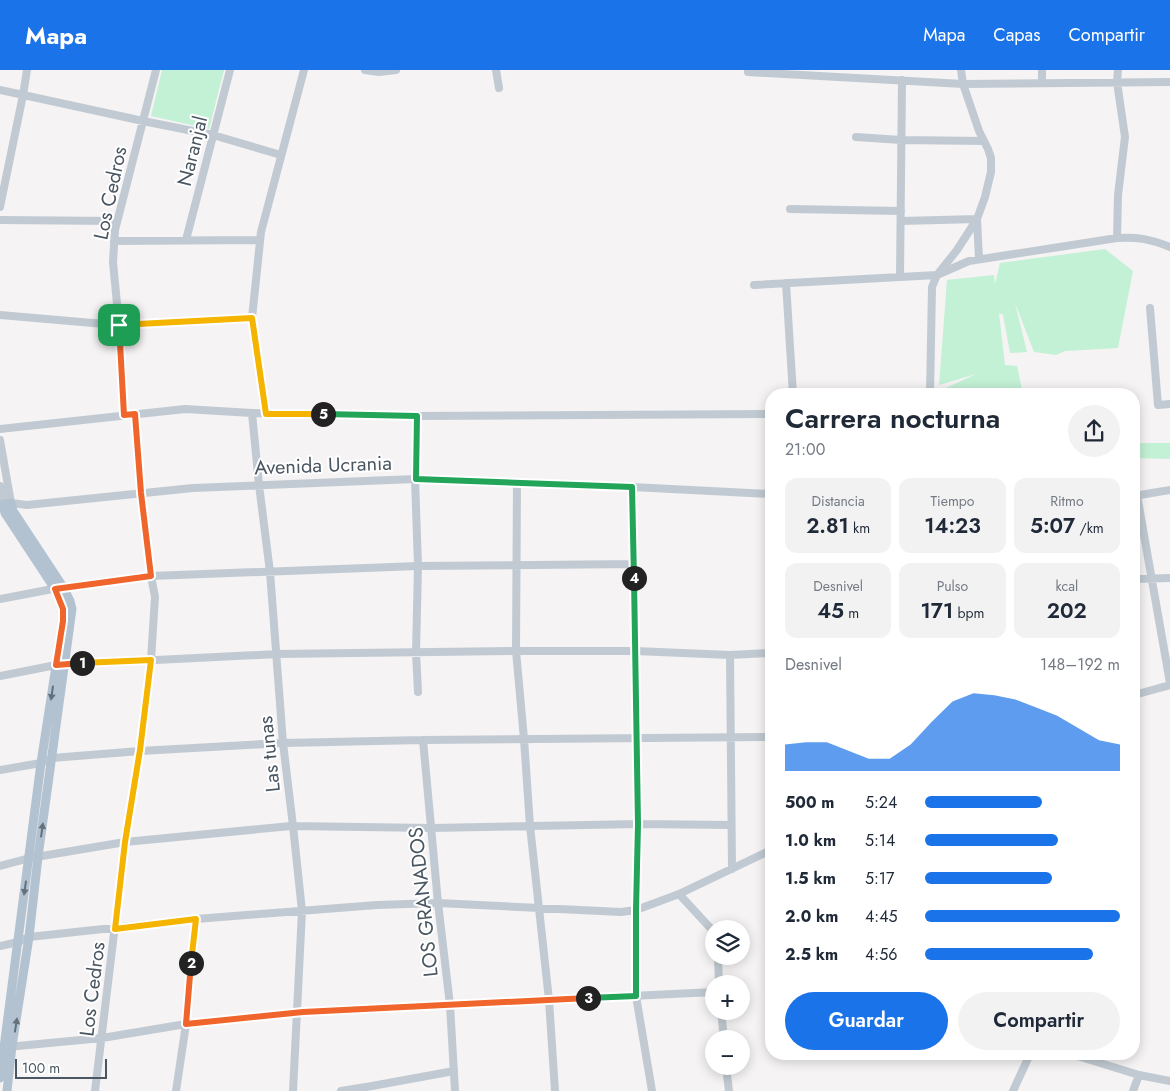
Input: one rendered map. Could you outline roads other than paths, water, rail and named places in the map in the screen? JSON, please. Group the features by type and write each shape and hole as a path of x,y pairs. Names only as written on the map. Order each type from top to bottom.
{"main road":[{"path":"0,1078 18,942 52,758 63,621 59,588 5,508"},
{"path":"7,1091 5,1047 29,937 41,763 60,664"}],"street":[{"path":"0,207 24,95 27,70"},
{"name":"Los Cedros","path":"124,415 113,262 115,230 156,70"},
{"name":"Naranjal","path":"186,240 230,70"},
{"path":"266,414 252,318 260,232 304,70"},
{"path":"365,70 379,72 396,70"},
{"path":"496,70 499,88"},
{"path":"930,388 932,287 937,275 957,250 977,219 991,172 991,158 963,84 961,70"},
{"path":"1042,70 1042,83"},
{"path":"1117,238 1118,194 1125,137 1118,70"},
{"path":"748,72 963,84 1170,82"},
{"path":"900,277 902,80"},
{"path":"0,90 213,135 281,155"},
{"path":"856,137 901,140 984,141"},
{"path":"790,208 901,210"},
{"path":"977,219 979,259"},
{"path":"901,221 977,219"},
{"path":"0,220 117,221"},
{"path":"754,285 937,275 969,261 1117,238 1154,240 1170,247"},
{"path":"114,241 260,240"},
{"path":"786,284 793,388"},
{"path":"1150,308 1158,405 1170,404"},
{"path":"0,316 119,325 252,318"},
{"path":"0,429 185,409 266,414 417,416 765,414"},
{"name":"Las tunas","path":"252,413 277,654 283,743 294,826 302,911 293,1091"},
{"name":"Los Cedros","path":"95,1091 125,842 140,750 151,660 155,597 141,493 135,414"},
{"path":"417,416 418,566 416,652 418,692"},
{"path":"0,440 5,508"},
{"name":"Avenida Ucrania","path":"5,508 193,488 416,479 765,494"},
{"path":"517,483 516,651 530,826 549,1000 555,1091"},
{"path":"0,486 5,508"},
{"path":"632,487 638,824 636,996 652,1091"},
{"path":"1140,494 1170,490"},
{"path":"1140,520 1170,684 1140,693"},
{"path":"0,599 59,588 151,576 418,566 634,564"},
{"path":"1140,579 1170,578"},
{"path":"0,676 60,664 277,654 516,651 635,651 730,655 765,653"},
{"path":"730,655 732,869"},
{"path":"0,770 41,763 52,758 140,750 283,743 765,737"},
{"name":"LOS GRANADOS","path":"422,740 450,1005 455,1091"},
{"path":"0,866 125,842 294,826 431,828 638,824 731,825"},
{"path":"0,946 18,942 29,937 196,919 377,906 438,903 621,912 636,910 679,894 765,853"},
{"path":"679,894 705,922"},
{"path":"176,1091 186,1024 196,919"},
{"path":"5,1047 102,1038 186,1024 296,1013 705,992"},
{"path":"1013,1091 1027,1060"},
{"path":"1090,1060 1139,1075 1170,1082"},
{"path":"341,1091 454,1071"},
{"path":"727,1075 728,1091"},
{"path":"1133,1091 1139,1075"}]}
